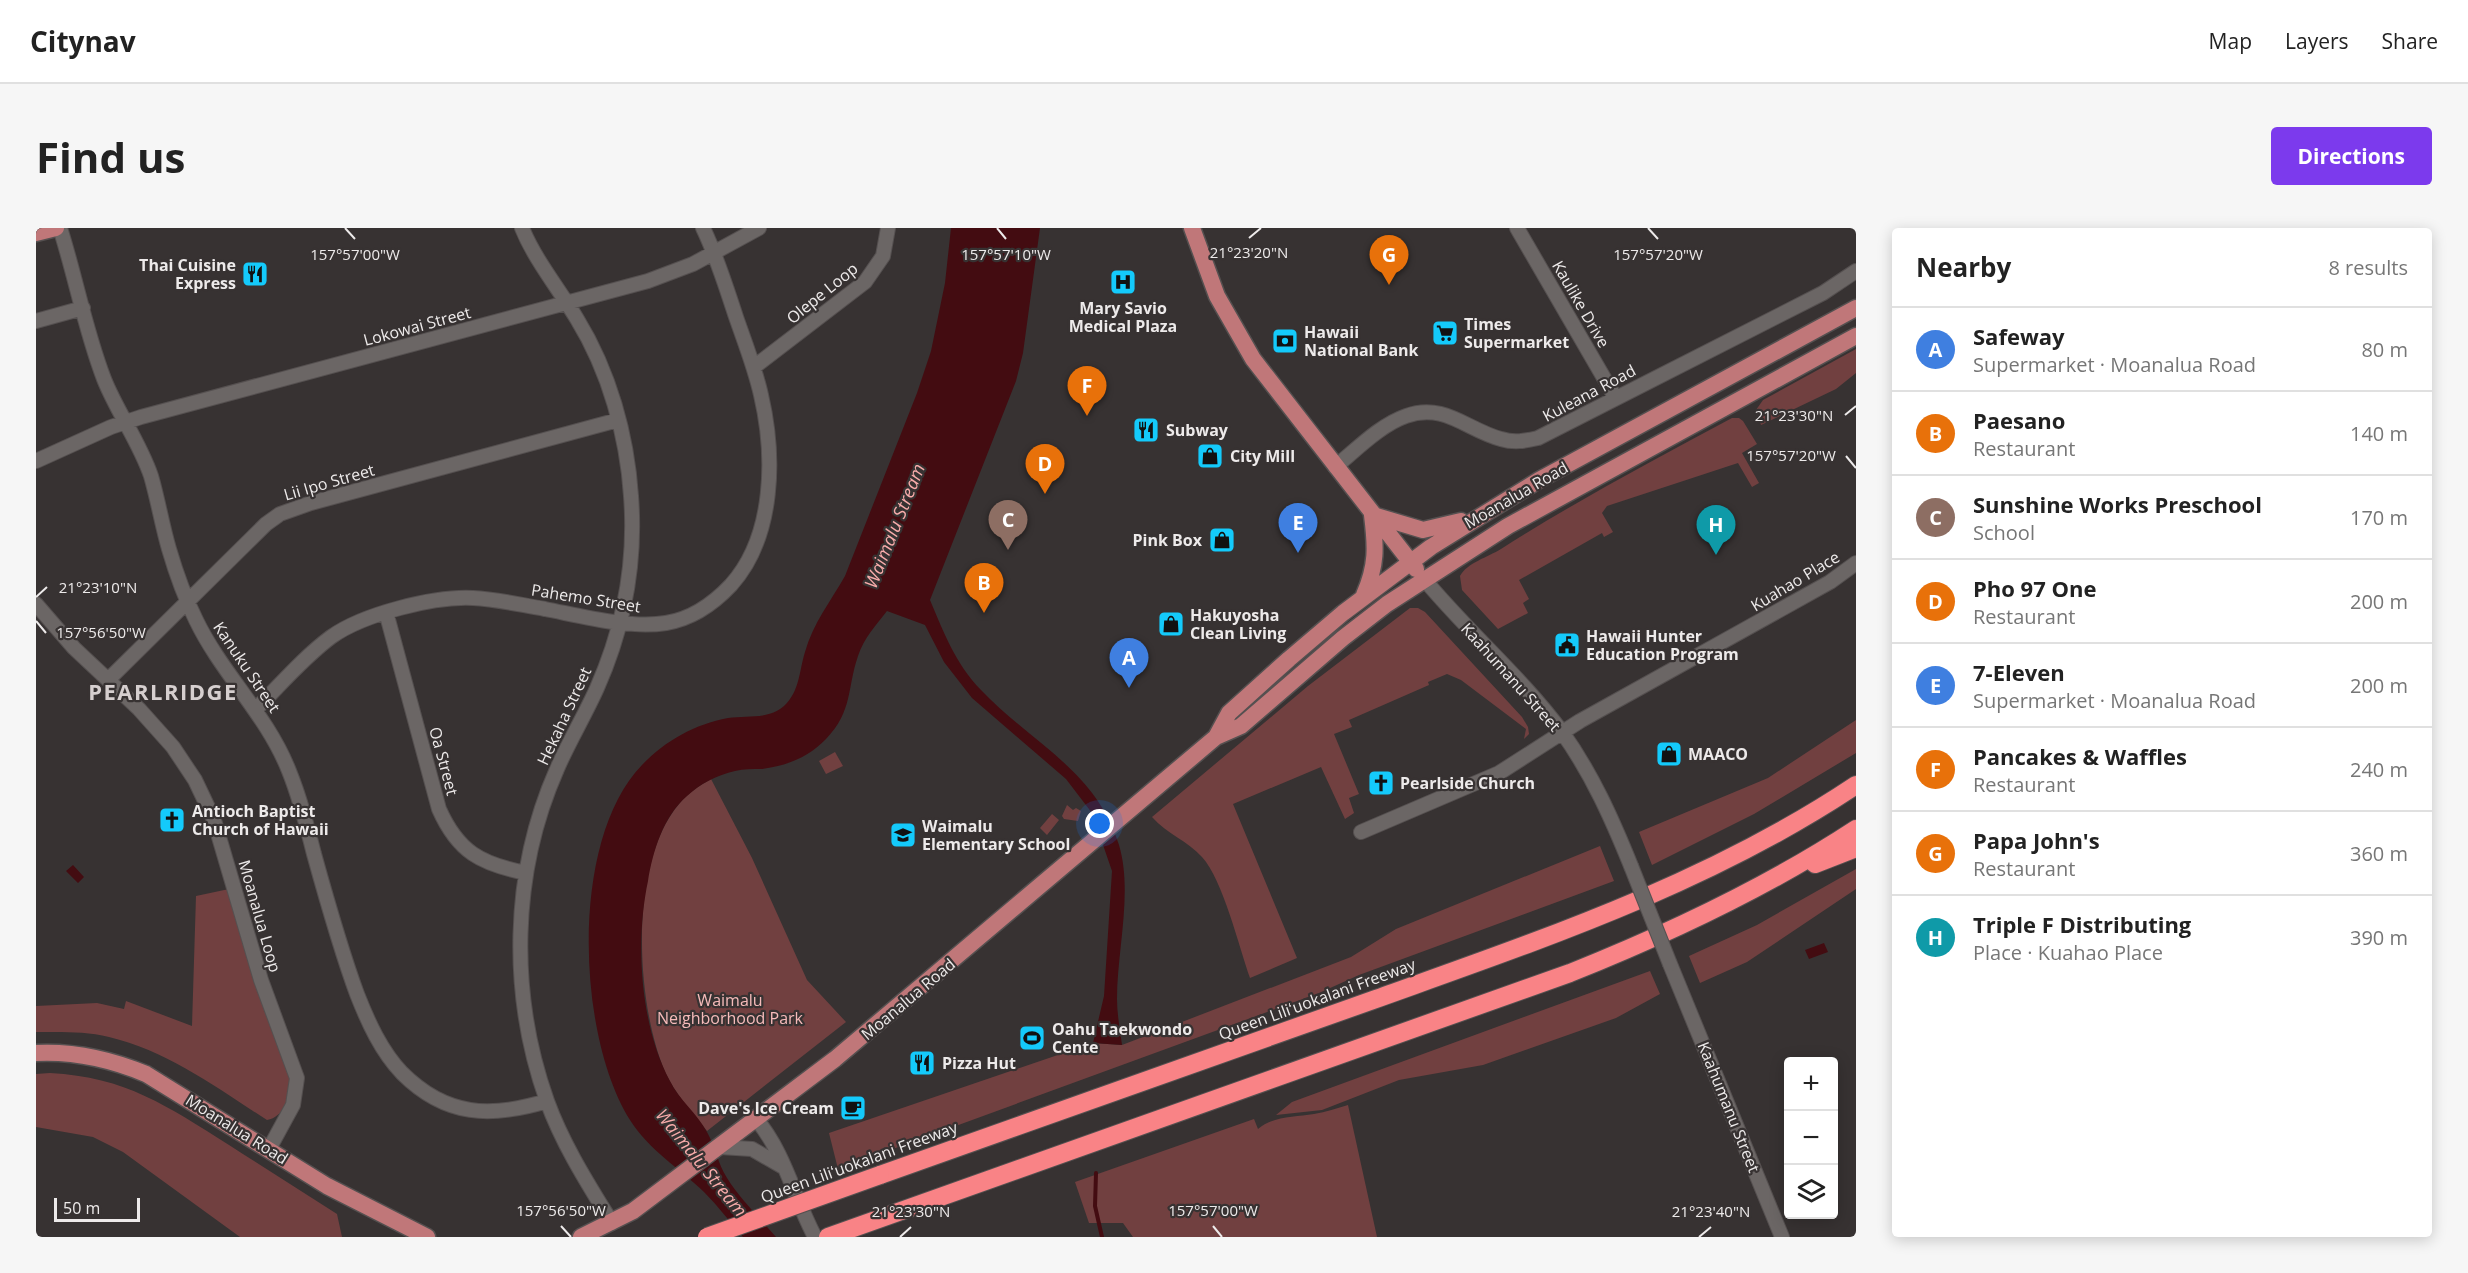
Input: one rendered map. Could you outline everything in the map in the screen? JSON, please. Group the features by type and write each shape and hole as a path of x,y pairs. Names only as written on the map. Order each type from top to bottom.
{"highway":[{"name":"Queen Liliʻuokalani Freeway","path":"707,1237 1551,936 1722,863 1789,828 1856,785"},
{"path":"1772,881 1856,829"},
{"path":"828,1237 1570,973 1645,942 1772,881 1856,848"}],"main road":[{"path":"36,233 58,228"},
{"name":"Kaahumanu Street","path":"1192,228 1217,296 1239,337 1266,377 1424,579"},
{"name":"Moanalua Road","path":"1216,736 1229,712 1364,596 1410,562 1539,480 1856,308"},
{"name":"Moanalua Road","path":"582,1237 612,1223 678,1179 865,1035 1216,736 1241,726 1343,639 1424,579 1555,499 1856,336"},
{"path":"1364,596 1372,578 1376,558 1372,514 1424,530 1480,516"},
{"name":"Moanalua Road","path":"36,1053 86,1055 126,1065 170,1087 353,1200 427,1237"}],"street":[{"name":"Kanuku Street","path":"58,228 105,380 151,477 169,551 187,601 208,643 274,738 290,773 340,949 367,1019 387,1055 403,1074 422,1090 464,1109 490,1113 502,1112 547,1101"},
{"name":"Hekaha Street","path":"522,228 595,354 618,420 627,461 632,518 630,567 620,622 598,685 566,749 546,796 536,826 526,873 520,920 522,989 530,1042 547,1101 568,1148 612,1223"},
{"name":"Pahemo Street","path":"256,709 330,638 364,620 386,612 441,600 475,598 620,622 654,624 676,621 688,616 725,591 746,565 761,524 768,478 765,418 754,367 703,228"},
{"path":"714,253 759,228"},
{"name":"Olepe Loop","path":"754,367 865,282 883,256 888,228"},
{"name":"Kaulike Drive","path":"1517,228 1615,398"},
{"name":"Lokowai Street","path":"36,461 126,422 673,273 714,253"},
{"name":"Kuleana Road","path":"1335,467 1391,423 1415,413 1443,413 1500,439 1518,441 1544,436 1815,298 1856,271"},
{"path":"36,321 83,308"},
{"name":"Lii Ipo Street","path":"108,680 266,524 287,511 618,420"},
{"name":"Kuahao Place","path":"1361,832 1499,773 1562,732 1830,582 1856,562"},
{"name":"Kaahumanu Street","path":"1424,579 1537,702 1562,732 1593,781 1631,866 1782,1237"},
{"name":"Moanalua Loop","path":"36,604 68,641 157,727 184,760 205,799 220,838 261,980 297,1078 293,1105 269,1149"},
{"name":"Oa Street","path":"386,612 439,809 444,820 459,842 474,855 497,867 526,873"},
{"path":"756,1119 770,1135 815,1237"},
{"path":"720,1147 752,1149 784,1168"}],"green space":[{"path":"1856,349 1856,373 1836,389 1761,425 1756,410 1763,400"},
{"path":"1732,418 1739,418 1743,421 1757,444 1742,453 1759,483 1752,487 1738,463 1607,506 1602,513 1613,532 1604,537 1602,533 1519,580 1529,599 1523,603 1528,613 1498,629 1462,590 1460,576 1473,564 1615,481"},
{"path":"1410,608 1418,608 1425,612 1522,717 1529,734 1524,739 1526,729 1461,680 1447,674 1428,682 1429,685 1349,720 1352,727 1334,734 1359,794 1349,798 1354,813 1345,819 1321,767 1233,804 1297,958 1250,978 1224,897 1210,868 1196,851 1152,817 1308,686"},
{"path":"1856,720 1856,753 1754,814 1652,865 1639,832 1768,778"},
{"path":"835,752 843,766 826,774 819,761"},
{"name":"Waimalu Neighborhood Park","path":"711,779 752,858 807,980 846,1022 707,1131 669,1080 655,1043 643,973 642,935 651,861 663,830 682,800"},
{"path":"1067,805 1073,810 1076,808 1081,811 1078,821 1064,819 1062,816"},
{"path":"1052,814 1059,820 1047,835 1040,828"},
{"path":"1600,846 1614,881 1359,975 1319,993 838,1169 829,1133 1093,1043 1122,1045 1351,957 1396,929"},
{"path":"1856,869 1856,889 1747,962 1700,983 1689,956 1757,925"},
{"path":"229,889 289,1075 286,1102 274,1118 267,1120 211,1083 152,1051 131,1043 91,1034 36,1032 36,1006 97,1003 124,1009 126,1001 192,1026 196,896"},
{"path":"1650,971 1660,994 1616,1018 1483,1065 1399,1080 1322,1110 1276,1115 1292,1102"},
{"path":"50,1073 101,1080 124,1087 165,1106 337,1214 342,1237 240,1237 123,1152 93,1137 36,1127 36,1074"},
{"path":"1348,1105 1377,1237 1133,1237 1123,1223 1089,1223 1075,1182 1254,1119 1258,1129 1277,1119 1318,1113"}],"water":[{"name":"Waimalu Stream","path":"951,228 1040,228 1023,353 1016,381 930,600 951,647 972,680 1000,709 1078,777 1095,797 1109,819 1119,845 1125,882 1117,999 1122,1045 1093,1043 1104,996 1112,871 1092,813 1066,779 972,698 944,662 925,625 887,611 861,649 845,709 835,729 826,739 805,756 788,763 771,768 728,773 697,788 679,804 665,824 650,870 644,905 641,956 646,1009 652,1035 670,1081 707,1132 727,1178 776,1237 743,1237 704,1192 646,1141 630,1120 612,1084 599,1040 591,991 589,939 592,888 602,840 618,798 651,756 671,741 704,724 728,718 757,716 778,710 793,694 808,641 845,576 917,393 931,351 945,283"},
{"path":"73,865 84,877 78,883 66,871"},
{"path":"1824,943 1828,952 1809,959 1805,950"}],"waterway":[{"path":"1096,1173 1095,1206 1102,1237"}],"place":[{"name":"Thai Cuisine Express","path":"255,274"},
{"name":"Mary Savio Medical Plaza","path":"1123,282"},
{"name":"Papa John's","path":"1389,285"},
{"name":"Times Supermarket","path":"1445,333"},
{"name":"Hawaii National Bank","path":"1285,341"},
{"name":"Pancakes & Waffles","path":"1087,416"},
{"name":"Subway","path":"1146,430"},
{"name":"City Mill","path":"1210,456"},
{"name":"Pho 97 One","path":"1045,494"},
{"name":"Pink Box","path":"1222,540"},
{"name":"Sunshine Works Preschool","path":"1008,550"},
{"name":"7-Eleven","path":"1298,553"},
{"name":"Triple F Distributing","path":"1716,555"},
{"name":"Paesano","path":"984,613"},
{"name":"Hakuyosha Clean Living","path":"1171,624"},
{"name":"Hawaii Hunter Education Program","path":"1567,645"},
{"name":"Safeway","path":"1129,688"},
{"name":"MAACO","path":"1669,754"},
{"name":"Pearlside Church","path":"1381,783"},
{"name":"Antioch Baptist Church of Hawaii","path":"172,820"},
{"name":"Waimalu Elementary School","path":"903,835"},
{"name":"Oahu Taekwondo Cente","path":"1032,1038"},
{"name":"Pizza Hut","path":"922,1063"},
{"name":"Dave's Ice Cream","path":"853,1108"}],"district":[{"name":"PEARLRIDGE","path":"163,692"}]}
